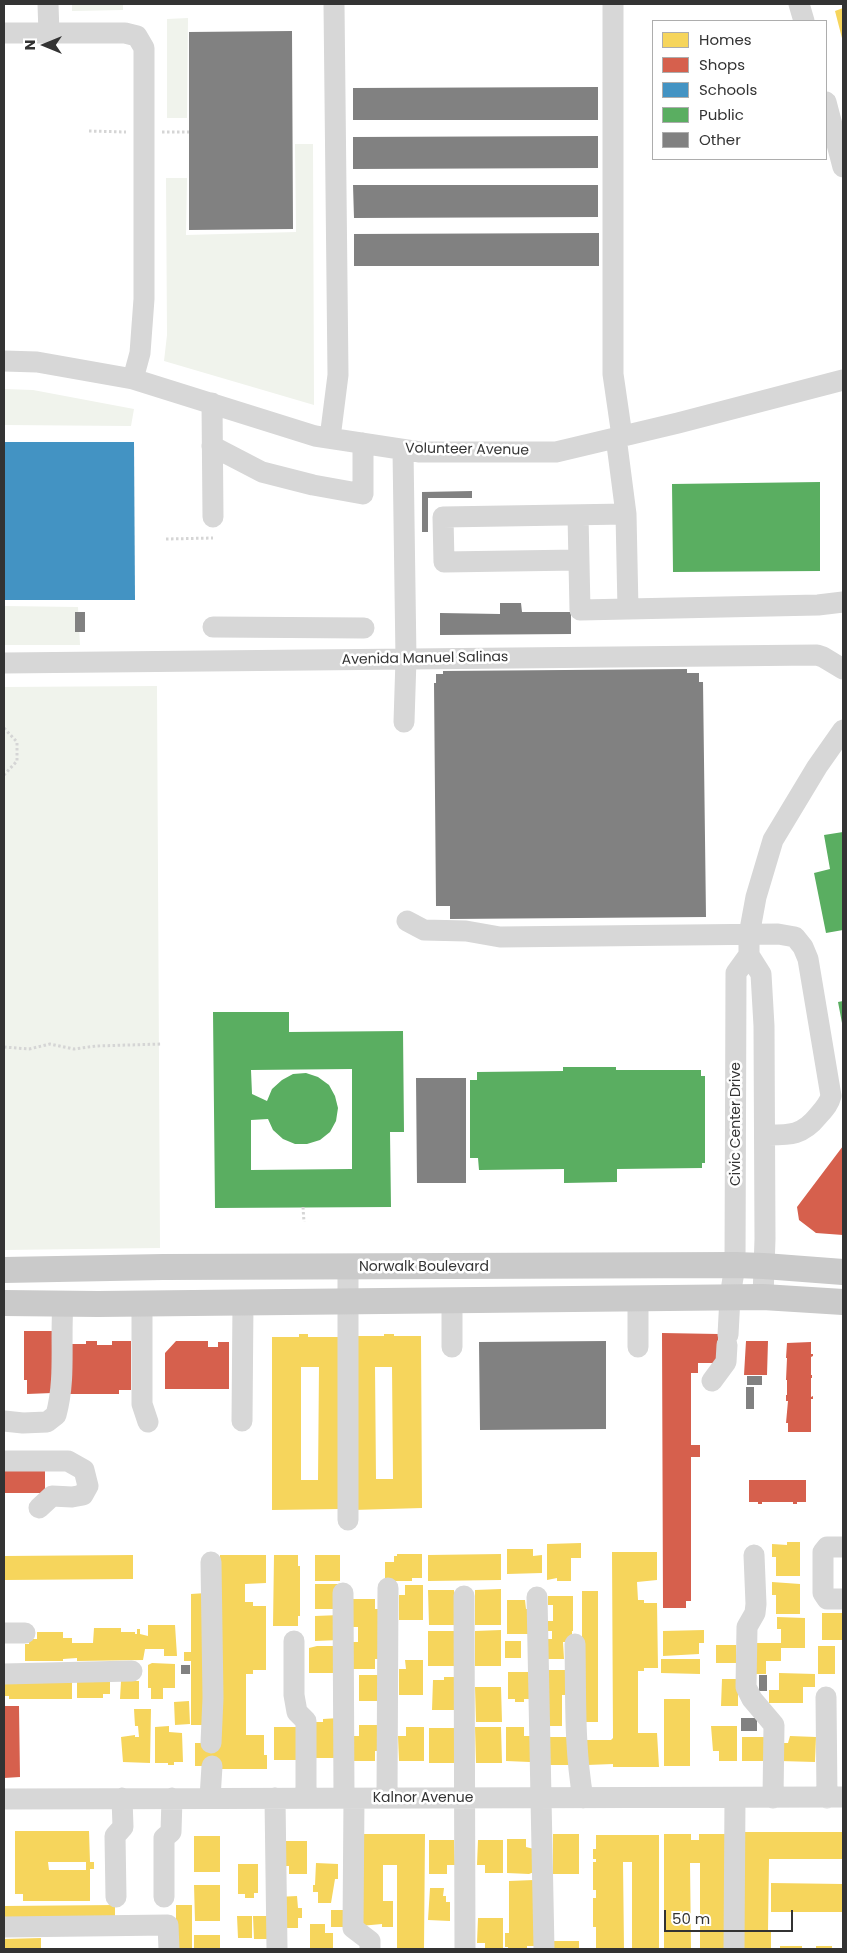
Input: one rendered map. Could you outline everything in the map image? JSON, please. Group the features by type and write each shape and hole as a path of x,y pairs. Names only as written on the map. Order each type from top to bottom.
{"main road":[{"name":"Norwalk Boulevard","path":"4,1270 348,1266 440,1268 735,1265 843,1272"},
{"path":"4,1303 347,1302 730,1297 843,1302"}],"street":[{"path":"48,4 48,34"},
{"path":"330,438 338,376 334,4"},
{"path":"613,4 613,374 626,514 628,609"},
{"path":"799,4 804,20"},
{"path":"4,33 125,34 136,36 144,48 144,298 140,353 133,379"},
{"path":"827,106 843,167"},
{"name":"Volunteer Avenue","path":"4,361 36,362 133,379 315,436 420,452 556,452 843,380"},
{"path":"212,403 213,528"},
{"path":"212,446 262,472 313,485 363,494 363,443"},
{"path":"403,450 406,659 404,722"},
{"path":"578,560 444,562 443,517 626,514"},
{"path":"578,515 580,610 818,605 843,602"},
{"path":"214,628 364,628"},
{"name":"Avenida Manuel Salinas","path":"4,663 817,655 843,669"},
{"name":"Civic Center Drive","path":"712,1381 726,1362 730,1297 735,1265 736,974 749,945 756,897 774,840 817,767 843,730"},
{"path":"407,922 424,930 466,931 500,937 749,945 783,934 795,937 803,947 808,960 831,1096 829,1102 812,1124 800,1132 788,1135 765,1135"},
{"name":"Civic Center Drive","path":"749,945 761,974 764,1026 763,1297"},
{"path":"348,1266 348,1520"},
{"path":"638,1298 638,1347"},
{"path":"452,1300 452,1346"},
{"path":"242,1421 243,1302"},
{"path":"4,1420 23,1423 46,1422 56,1415 60,1400 63,1304"},
{"path":"4,1461 68,1461 84,1470 88,1486 83,1495 72,1497 52,1496 39,1508"},
{"path":"843,1547 827,1547 823,1552 823,1593 827,1600 843,1599"},
{"path":"754,1555 756,1604 755,1613 747,1627 746,1687 752,1699 774,1725 774,1798"},
{"path":"211,1743 214,1698 212,1562"},
{"path":"387,1798 388,1588"},
{"path":"343,1593 353,1928 370,1941 370,1949"},
{"path":"464,1596 465,1949"},
{"path":"537,1597 544,1949"},
{"path":"4,1633 25,1633"},
{"path":"294,1641 294,1695 297,1712 306,1721 306,1798"},
{"path":"575,1644 577,1736 583,1798"},
{"path":"4,1674 132,1671"},
{"path":"826,1697 835,1798"},
{"path":"210,1798 212,1766"},
{"path":"122,1798 123,1828 115,1836 123,1897"},
{"path":"171,1897 164,1838 171,1832 172,1798"},
{"path":"275,1798 277,1949"},
{"path":"734,1949 735,1798"},
{"name":"Kalnor Avenue","path":"4,1799 835,1798"},
{"path":"4,1927 168,1925 169,1949"}],"path":[{"path":"162,132 189,132"},
{"path":"166,539 213,528"},
{"path":"4,728 17,742 17,761 4,775"},
{"path":"4,1047 29,1049 50,1044 74,1049 96,1046 162,1044"},
{"path":"304,1207 304,1222"}],"shaded area":[{"path":"72,4 123,4 123,10 72,11"},
{"path":"188,18 187,118 167,118 167,19"},
{"path":"295,144 313,144 314,405 164,361 167,335 166,178 187,178 186,235 296,232"},
{"path":"4,389 33,390 134,409 131,426 4,425"},
{"path":"4,606 78,607 80,645 4,645"},
{"path":"157,686 160,1248 4,1250 4,687"}],"building: Homes":[{"path":"843,8 843,42 835,11"},
{"path":"299,1334 308,1334 308,1337 340,1337 340,1509 272,1510 272,1337 299,1337","holes":["301,1367 319,1367 318,1480 301,1480"]},
{"path":"384,1334 394,1334 394,1336 421,1336 422,1508 353,1510 352,1336 384,1336","holes":["375,1367 392,1367 393,1479 376,1479"]},
{"path":"787,1542 800,1542 800,1576 776,1576 776,1557 772,1557 772,1544 787,1545"},
{"path":"581,1543 581,1558 571,1558 571,1581 557,1581 557,1578 547,1580 547,1544"},
{"path":"507,1549 533,1549 533,1556 542,1555 542,1573 507,1574"},
{"path":"612,1552 657,1552 657,1580 637,1582 638,1600 644,1600 644,1603 657,1603 658,1668 644,1668 644,1671 638,1671 638,1733 657,1733 659,1767 613,1767 613,1764 587,1765 586,1740 611,1740 613,1738"},
{"path":"397,1554 422,1554 422,1578 412,1578 412,1581 385,1581 385,1562 394,1562 394,1556 397,1556"},
{"path":"501,1554 501,1580 428,1581 428,1555"},
{"path":"133,1555 133,1579 4,1580 4,1556"},
{"path":"220,1555 266,1555 266,1583 245,1584 245,1602 253,1602 253,1606 266,1606 266,1670 253,1670 253,1674 246,1674 246,1735 264,1735 264,1755 267,1755 267,1769 221,1769 221,1766 195,1766 195,1743 219,1743 221,1740"},
{"path":"274,1555 298,1555 298,1566 300,1566 300,1616 298,1616 298,1626 273,1626"},
{"path":"315,1555 340,1555 340,1581 315,1581"},
{"path":"772,1582 800,1584 800,1614 776,1614 776,1595 772,1595"},
{"path":"315,1584 340,1584 339,1609 315,1609"},
{"path":"405,1585 423,1585 423,1620 399,1620 399,1595 405,1595"},
{"path":"501,1589 501,1625 475,1625 475,1590"},
{"path":"428,1590 454,1590 454,1625 429,1625"},
{"path":"582,1591 598,1591 598,1722 582,1722"},
{"path":"206,1593 207,1725 191,1725 191,1661 184,1661 184,1652 191,1652 191,1594"},
{"path":"548,1596 573,1596 572,1642 563,1642 564,1659 547,1659 547,1639 552,1639 552,1631 547,1631 547,1621 553,1621 553,1605 548,1605"},
{"path":"350,1599 375,1599 375,1609 378,1609 378,1659 375,1659 375,1669 350,1669 353,1642 358,1642 358,1627 353,1627"},
{"path":"507,1600 525,1600 526,1609 531,1609 531,1634 507,1634"},
{"path":"822,1613 843,1613 843,1640 822,1640"},
{"path":"340,1615 339,1640 315,1641 315,1616"},
{"path":"777,1617 805,1618 805,1648 781,1648 781,1661 766,1661 766,1674 752,1674 752,1643 781,1643 781,1629 777,1629"},
{"path":"148,1625 175,1625 177,1656 164,1656 164,1649 145,1649 143,1660 77,1661 77,1658 63,1659 63,1661 25,1661 25,1644 29,1644 29,1639 37,1639 37,1632 63,1632 63,1638 72,1638 72,1643 93,1643 94,1628 121,1628 121,1632 135,1632 135,1634 137,1634 137,1629 140,1629 140,1634 148,1636"},
{"path":"501,1630 501,1666 475,1666 475,1631"},
{"path":"704,1630 704,1643 699,1643 699,1654 663,1656 663,1631"},
{"path":"428,1631 454,1631 454,1666 428,1666"},
{"path":"505,1641 521,1641 521,1658 505,1658"},
{"path":"716,1645 736,1645 736,1663 716,1663"},
{"path":"340,1646 340,1673 309,1673 309,1648"},
{"path":"818,1646 835,1646 835,1674 818,1674"},
{"path":"661,1659 700,1659 700,1674 661,1673"},
{"path":"405,1660 423,1660 423,1695 399,1695 399,1669 406,1669"},
{"path":"152,1663 175,1664 175,1688 163,1688 163,1699 151,1699 151,1688 148,1688 148,1665"},
{"path":"545,1670 570,1670 571,1695 562,1695 562,1726 544,1726"},
{"path":"508,1672 530,1672 530,1699 524,1699 524,1702 515,1702 515,1699 508,1699"},
{"path":"779,1673 815,1674 815,1687 803,1687 803,1703 769,1703 769,1690 779,1690"},
{"path":"4,1674 72,1677 72,1699 9,1699 9,1696 4,1696"},
{"path":"110,1675 110,1694 103,1694 103,1698 77,1698 77,1676"},
{"path":"359,1675 381,1675 381,1701 359,1701"},
{"path":"444,1677 461,1677 455,1710 432,1710 433,1680 444,1680"},
{"path":"722,1679 738,1679 738,1706 721,1706"},
{"path":"121,1681 139,1681 139,1699 120,1699"},
{"path":"475,1687 501,1687 502,1722 476,1722"},
{"path":"664,1699 690,1699 690,1766 664,1766"},
{"path":"189,1701 190,1724 175,1725 174,1702"},
{"path":"134,1709 151,1709 150,1763 123,1762 121,1737 135,1735 135,1737 139,1737 138,1726 135,1726"},
{"path":"339,1718 339,1758 312,1758 311,1722 323,1722 323,1719"},
{"path":"359,1725 378,1725 378,1751 375,1751 375,1761 351,1761 350,1736 359,1736"},
{"path":"169,1726 169,1732 182,1733 183,1762 174,1762 174,1765 155,1763 155,1727"},
{"path":"711,1726 737,1726 737,1761 719,1761 719,1751 713,1751"},
{"path":"274,1727 302,1727 302,1760 274,1760"},
{"path":"406,1727 424,1727 424,1761 399,1761 398,1736 406,1736"},
{"path":"475,1727 501,1727 502,1763 476,1763"},
{"path":"506,1727 524,1727 524,1736 531,1736 530,1762 506,1761"},
{"path":"429,1728 455,1728 455,1763 429,1763"},
{"path":"790,1736 816,1737 815,1762 780,1761 781,1743 788,1743"},
{"path":"546,1737 571,1737 570,1765 547,1765"},
{"path":"742,1737 767,1737 767,1761 742,1761"},
{"path":"15,1831 89,1831 90,1862 94,1862 94,1869 90,1869 90,1901 23,1901 23,1894 15,1894","holes":["48,1862 86,1862 86,1870 49,1870"]},
{"path":"741,1832 843,1832 843,1859 769,1859 768,1930 771,1930 771,1949 742,1949"},
{"path":"360,1834 425,1834 424,1949 397,1949 397,1865 383,1865 383,1901 393,1901 393,1927 382,1927 382,1924 360,1926"},
{"path":"553,1834 579,1834 579,1874 553,1874"},
{"path":"664,1834 691,1834 691,1840 699,1840 699,1834 727,1834 727,1949 700,1949 700,1863 690,1863 691,1949 664,1949"},
{"path":"596,1835 659,1835 659,1949 632,1949 632,1862 623,1862 624,1949 596,1949 596,1927 593,1927 593,1898 596,1898 596,1890 593,1890 593,1862 596,1862 596,1859 593,1859 593,1849 596,1849"},
{"path":"194,1836 220,1836 220,1872 194,1872"},
{"path":"507,1839 526,1839 526,1847 534,1849 534,1872 529,1874 507,1873"},
{"path":"429,1840 454,1840 455,1865 447,1865 447,1874 429,1874"},
{"path":"478,1840 503,1840 503,1873 485,1873 485,1865 477,1865"},
{"path":"281,1841 307,1841 307,1874 289,1874 289,1866 282,1866"},
{"path":"316,1863 338,1864 338,1879 335,1879 331,1903 318,1903 318,1892 313,1892"},
{"path":"238,1864 258,1864 258,1893 254,1893 254,1898 245,1898 245,1894 238,1894"},
{"path":"534,1880 535,1946 527,1946 527,1949 508,1949 508,1947 505,1947 505,1933 509,1933 509,1881"},
{"path":"771,1883 843,1884 843,1912 771,1912"},
{"path":"194,1885 220,1885 220,1921 195,1921"},
{"path":"430,1888 444,1888 443,1896 446,1896 446,1902 450,1902 450,1921 428,1920"},
{"path":"297,1896 298,1908 302,1908 302,1918 298,1918 298,1928 278,1928 277,1897"},
{"path":"115,1905 115,1921 4,1922 4,1906"},
{"path":"176,1905 192,1905 192,1949 176,1949"},
{"path":"331,1910 348,1910 348,1927 331,1927"},
{"path":"237,1916 252,1916 252,1938 238,1938"},
{"path":"253,1916 270,1916 269,1939 254,1939"},
{"path":"478,1918 503,1918 503,1949 485,1949 485,1943 477,1943"},
{"path":"310,1924 325,1924 325,1933 333,1933 333,1949 310,1948"},
{"path":"194,1935 220,1935 220,1949 194,1949"},
{"path":"41,1938 41,1949 4,1949 4,1939"},
{"path":"553,1941 579,1941 579,1949 553,1949"},
{"path":"780,1946 802,1946 802,1949 780,1949"},
{"path":"816,1946 832,1946 832,1949 816,1949"}],"building: Shops":[{"path":"843,1146 843,1235 816,1233 799,1220 797,1207"},
{"path":"24,1331 56,1331 52,1393 27,1394 27,1380 24,1380"},
{"path":"662,1333 718,1334 718,1363 698,1363 698,1373 691,1373 691,1445 700,1445 700,1457 691,1457 691,1601 686,1601 686,1608 663,1608"},
{"path":"86,1341 97,1341 97,1345 112,1345 112,1341 131,1341 131,1390 119,1390 119,1394 67,1394 70,1344 86,1344"},
{"path":"176,1341 208,1341 208,1347 218,1347 218,1342 229,1342 229,1389 165,1389 165,1353"},
{"path":"746,1341 768,1341 767,1375 744,1375"},
{"path":"811,1342 811,1354 813,1356 811,1357 811,1397 813,1396 813,1399 811,1399 811,1432 788,1432 788,1423 786,1423 788,1401 786,1401 787,1343"},
{"path":"4,1465 45,1465 45,1493 4,1493"},
{"path":"749,1480 806,1480 806,1502 793,1504 793,1502 762,1502 762,1504 758,1504 758,1502 749,1502"},
{"path":"4,1706 19,1706 20,1777 4,1778"}],"building: Schools":[{"path":"4,442 134,442 135,600 4,600"}],"building: Public":[{"path":"820,482 820,571 673,572 672,484"},
{"path":"843,832 843,930 826,933 814,873 830,869 824,835"},
{"path":"843,1001 843,1023 842,1023 838,1002"},
{"path":"213,1012 289,1012 289,1032 403,1031 404,1132 390,1132 391,1207 215,1208","holes":["352,1069 352,1169 251,1170 251,1120 268,1119 273,1130 283,1139 295,1144 307,1144 320,1140 330,1132 336,1121 338,1108 335,1096 329,1085 318,1077 306,1073 293,1074 282,1080 272,1089 267,1101 252,1094 251,1070"]},
{"path":"563,1067 616,1067 616,1070 701,1070 701,1076 705,1076 705,1163 702,1163 702,1168 617,1169 617,1182 564,1183 564,1169 479,1170 478,1158 470,1158 470,1080 477,1080 477,1072 563,1071"}],"building: Other":[{"path":"292,31 293,229 189,230 189,32"},
{"path":"598,87 598,120 353,120 353,88"},
{"path":"598,136 598,168 353,169 353,137"},
{"path":"353,185 598,185 598,217 354,218"},
{"path":"599,233 599,266 354,266 354,234"},
{"path":"472,491 472,498 428,498 428,532 422,532 422,492"},
{"path":"500,603 521,603 522,612 571,612 571,634 440,635 440,613 500,614"},
{"path":"75,612 85,612 85,632 75,632"},
{"path":"687,669 687,673 699,673 699,682 703,682 706,917 450,919 450,906 436,906 434,683 436,683 436,674 443,674 443,671"},
{"path":"416,1078 466,1078 466,1183 417,1183"},
{"path":"606,1341 606,1429 480,1430 479,1342"},
{"path":"747,1376 762,1376 762,1385 747,1385"},
{"path":"746,1387 754,1387 754,1409 746,1409"},
{"path":"181,1665 190,1665 190,1674 181,1674"},
{"path":"759,1675 767,1675 767,1691 759,1691"},
{"path":"741,1718 757,1718 757,1731 741,1731"}]}
